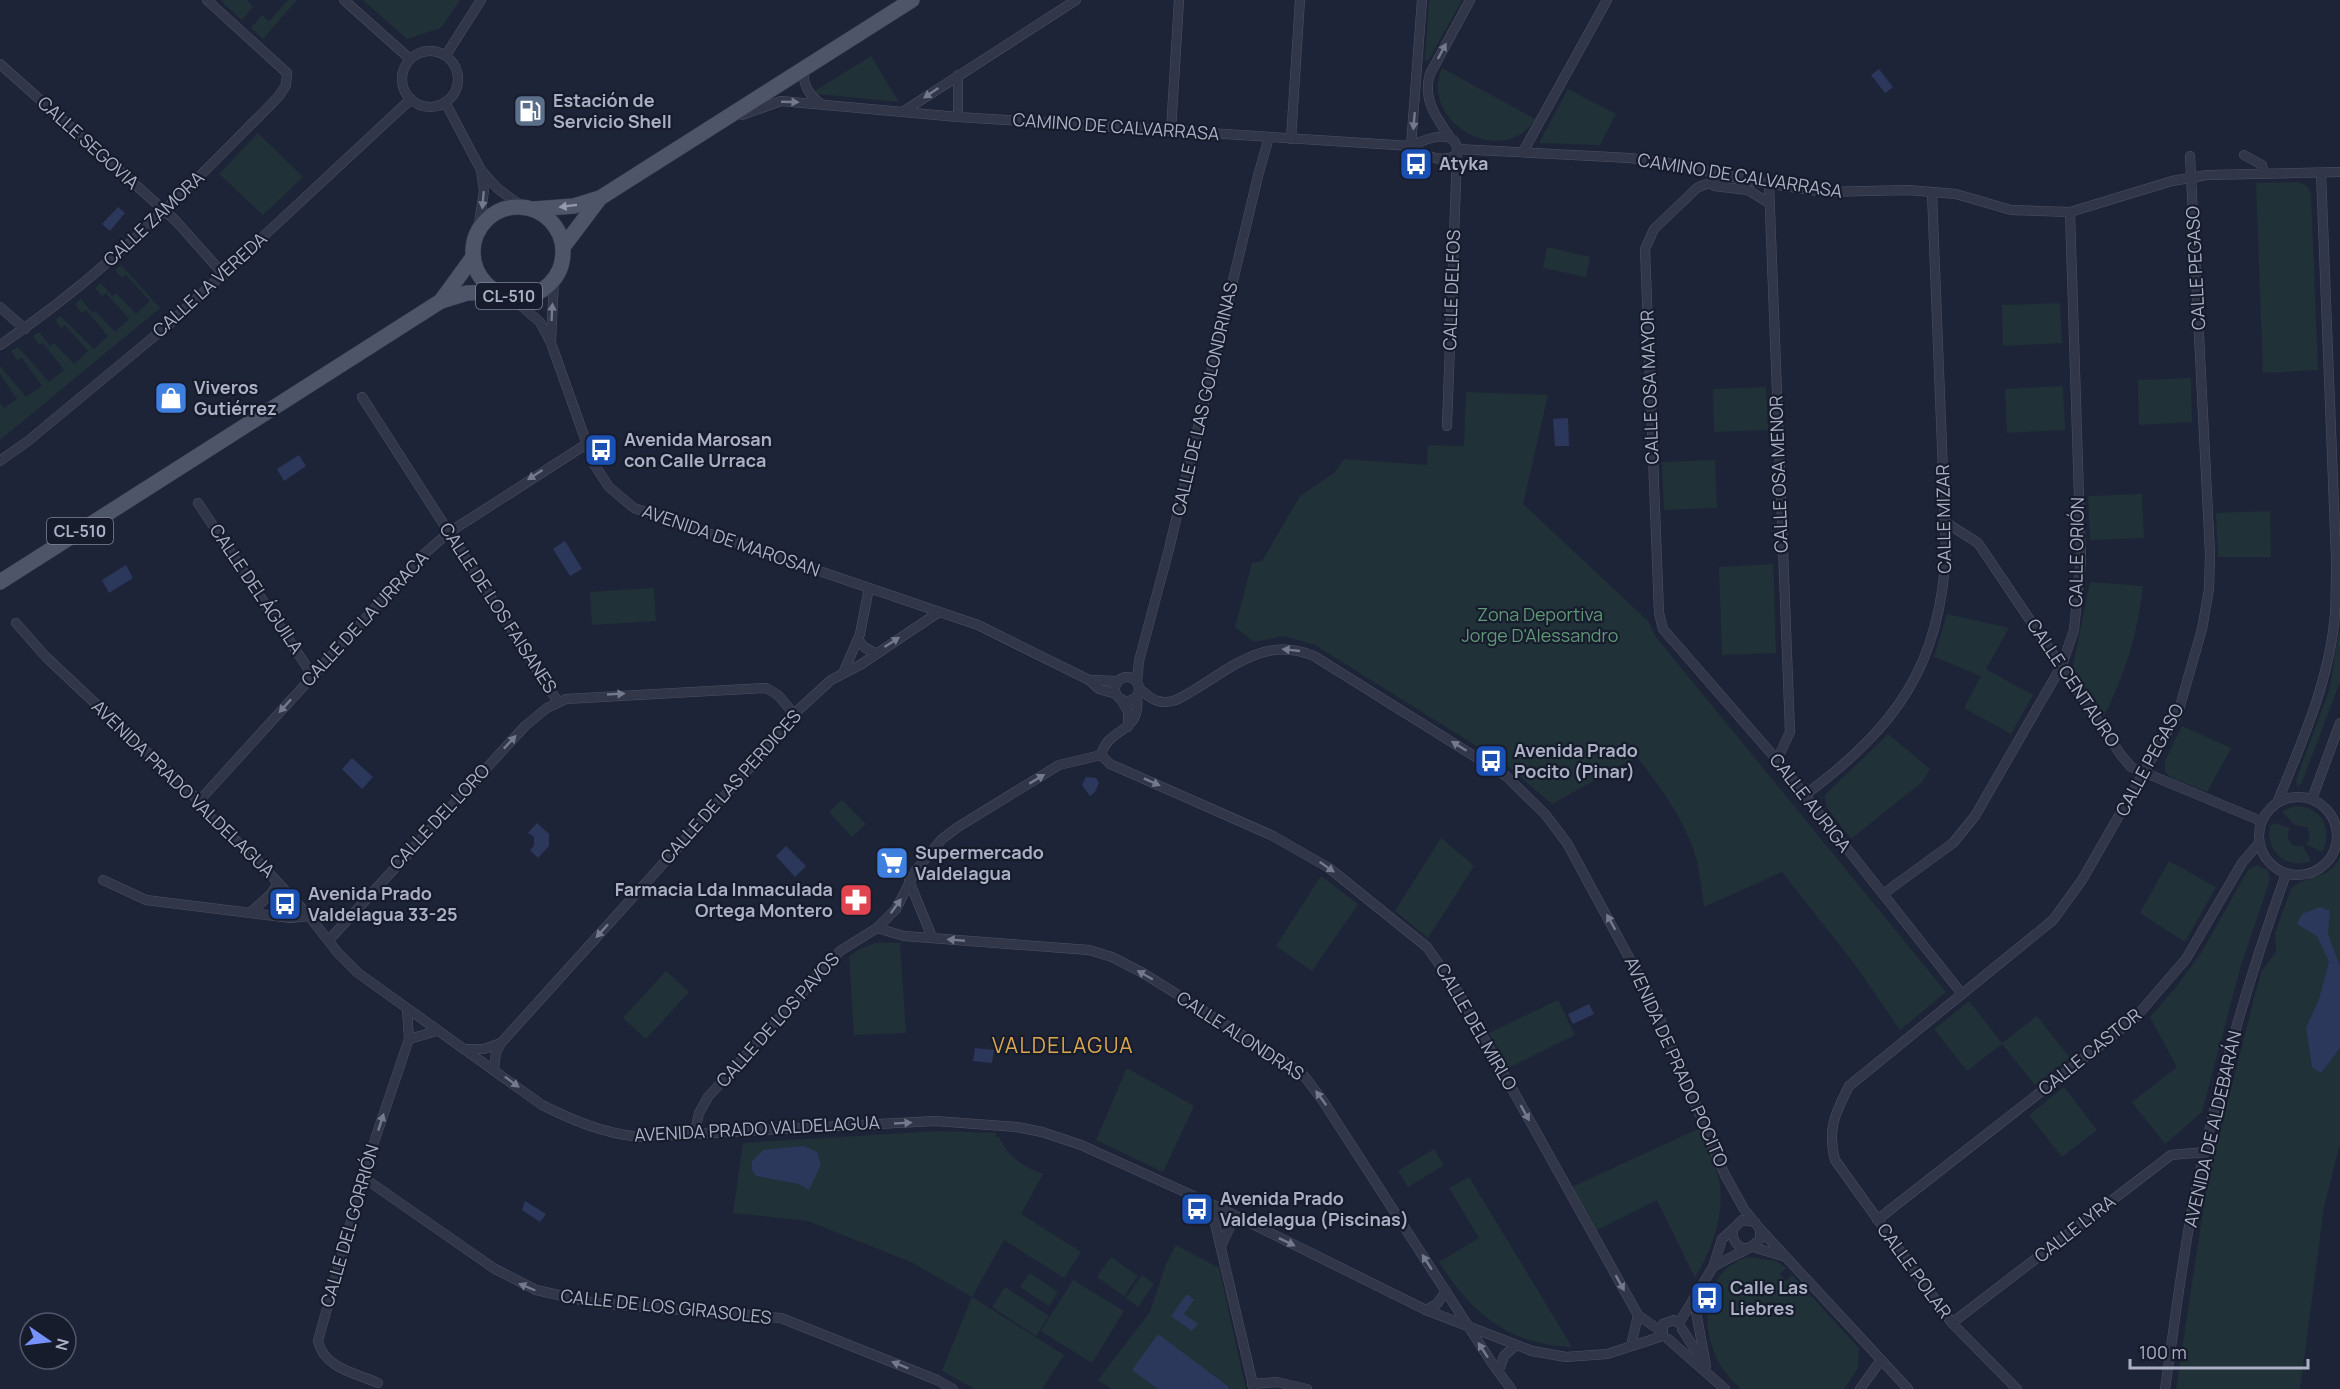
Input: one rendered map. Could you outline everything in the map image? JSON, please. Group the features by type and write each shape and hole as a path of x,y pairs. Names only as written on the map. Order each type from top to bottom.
{"main road":[{"name":"CL-510","path":"600,198 563,247 561,266 554,280 540,291 526,296 511,297 496,292 484,283 476,270 473,244 478,230 491,215 505,208 574,206 600,198 912,0"},
{"path":"528,208 549,218 559,232 563,247"},
{"name":"CL-510","path":"441,301 473,257"},
{"name":"CL-510","path":"0,582 441,301 467,293 496,292"}],"street":[{"name":"CALLE ZAMORA","path":"0,345 80,287 165,212 279,96 286,85 287,74 207,0"},
{"path":"344,0 410,59"},
{"path":"446,55 481,0"},
{"path":"904,111 1076,0"},
{"path":"1171,131 1179,0"},
{"path":"1291,139 1300,0"},
{"path":"1412,146 1421,87 1422,0"},
{"path":"1421,87 1470,0"},
{"path":"1523,152 1607,0"},
{"path":"435,51 446,55 455,65 458,83 454,94 446,102 428,106 411,99 402,79 404,68 410,59 422,52 435,51"},
{"name":"CALLE SEGOVIA","path":"0,64 165,212 224,275"},
{"path":"803,70 804,84 810,96 821,104"},
{"path":"958,75 958,117"},
{"path":"1421,87 1456,148"},
{"name":"CALLE LA VEREDA","path":"0,461 28,441 168,325 411,99"},
{"name":"CAMINO DE CALVARRASA","path":"720,123 781,101 958,117 1412,146"},
{"path":"446,102 481,170 497,188 528,208"},
{"path":"1412,146 1439,135 1456,148"},
{"name":"CALLE DE LAS GOLONDRINAS","path":"1138,689 1139,661 1169,549 1269,137"},
{"path":"1421,141 1422,153"},
{"path":"1412,146 1432,159 1448,160 1456,148"},
{"name":"CAMINO DE CALVARRASA","path":"1456,148 1588,154 1663,162 1734,177 1749,185 1769,184 1844,193 1908,190 1956,194 2011,210 2070,212 2172,181 2191,178 2340,172"},
{"name":"CALLE DELFOS","path":"1447,426 1456,148"},
{"path":"2244,155 2262,165 2264,174"},
{"name":"CALLE PEGASO","path":"1830,1140 1833,1121 1848,1086 2053,920 2082,880 2178,713 2194,660 2209,589 2210,542 2190,156"},
{"path":"478,230 484,191 481,170"},
{"path":"2277,802 2294,797 2312,799 2329,811 2337,830 2335,850 2327,863 2315,872 2301,876 2286,874 2268,862 2259,843 2261,821 2277,802 2310,721 2326,663 2335,615 2336,558 2320,173"},
{"path":"1727,188 1734,177"},
{"name":"CALLE OSA MAYOR","path":"1659,614 1645,249 1654,229 1703,184 1722,182 1734,177"},
{"path":"1703,184 1727,188 1749,185 1769,203"},
{"name":"CALLE OSA MENOR","path":"1769,184 1790,732 1777,760"},
{"name":"CALLE MIZAR","path":"1805,795 1846,764 1876,735 1904,697 1924,660 1944,591 1945,522 1932,193"},
{"name":"CALLE ORIÓN","path":"1883,894 1953,843 1968,825 2062,665 2074,630 2081,560 2070,212"},
{"name":"AVENIDA DE MAROSAN","path":"550,343 554,280"},
{"name":"AVENIDA DE MAROSAN","path":"511,297 540,322 550,343 585,445 609,487 634,508 939,612"},
{"path":"0,307 25,329"},
{"name":"CALLE DE LOS FAISANES","path":"362,397 558,702 595,695 766,688 778,695 794,714"},
{"name":"CALLE DE LA URRACA","path":"199,801 422,556 448,533 585,445"},
{"name":"CALLE DEL ÁGUILA","path":"198,503 313,676"},
{"name":"CALLE CENTAURO","path":"1945,522 1978,543 2131,767 2261,821"},
{"name":"CALLE DE LAS PERDICES","path":"844,670 858,639 868,588"},
{"path":"939,612 978,625 1089,680 1099,689 1119,697 1130,701 1138,689"},
{"name":"CALLE DE LAS PERDICES","path":"494,1069 496,1052 501,1043 774,741 794,714 844,670 860,665 939,612"},
{"name":"CALLE AURIGA","path":"1659,614 1663,629 1777,760 1962,994"},
{"name":"AVENIDA PRADO VALDELAGUA","path":"16,623 46,657 199,801 206,813 278,883 358,973 542,1105 594,1129 639,1137 935,1121 1017,1127 1081,1145 1235,1216 1426,1310 1516,1345 1566,1358 1607,1354 1664,1336"},
{"path":"858,639 864,647 875,653"},
{"name":"AVENIDA DE PRADO POCITO","path":"1127,676 1138,689 1154,700 1173,701 1251,656 1269,649 1299,650 1314,656 1506,776 1545,814 1567,843 1653,1002 1725,1175 1744,1209 1908,1389"},
{"name":"CALLE DE LAS GOLONDRINAS","path":"1127,676 1139,661"},
{"path":"1089,680 1118,681 1127,676"},
{"path":"1118,681 1119,697 1128,712 1128,727"},
{"path":"1101,755 1106,742 1136,720 1139,710 1138,689"},
{"name":"CALLE DEL LORO","path":"329,940 525,726 558,702"},
{"path":"2312,799 2340,723"},
{"name":"CALLE DE LOS PAVOS","path":"694,1135 699,1113 722,1081 840,951 877,928 896,909 909,881 932,851 958,827 1059,765 1101,755"},
{"name":"CALLE DEL MIRLO","path":"1101,755 1110,764 1293,846 1329,868 1427,947 1457,990 1638,1316 1714,1378"},
{"name":"CALLE CASTOR","path":"1877,1220 2135,1018 2186,960 2242,863 2259,843"},
{"name":"AVENIDA DE ALDEBARÁN","path":"2165,1389 2195,1194 2252,974 2286,874"},
{"path":"103,880 146,900 291,918 309,916"},
{"path":"909,881 932,938"},
{"path":"250,913 271,894 278,883"},
{"name":"CALLE ALONDRAS","path":"877,928 904,936 1089,950 1113,957 1143,973 1300,1072 1323,1101 1492,1363 1512,1389"},
{"name":"CALLE DEL GORRIÓN","path":"378,1383 330,1363 320,1352 318,1341 364,1178 409,1039 407,1009"},
{"path":"409,1039 437,1030"},
{"path":"464,1049 484,1049 501,1043"},
{"name":"CALLE POLAR","path":"1830,1140 1835,1160 1952,1323 2017,1389"},
{"name":"CALLE LYRA","path":"1952,1323 2171,1155 2205,1152"},
{"name":"CALLE DE LOS GIRASOLES","path":"364,1178 495,1269 536,1290 595,1303 781,1318 953,1389"},
{"path":"1218,1208 1215,1223 1253,1387 1277,1382 1307,1389"},
{"path":"1221,1246 1235,1216"},
{"path":"1713,1267 1750,1248 1760,1239 1758,1225 1742,1220 1722,1239 1713,1267 1680,1326 1680,1335 1664,1336 1663,1324 1668,1320 1680,1326 1714,1378 1725,1389"},
{"path":"1732,1229 1732,1239 1738,1246 1789,1258"},
{"path":"1426,1310 1437,1304 1446,1291"},
{"path":"1694,1301 1706,1366"},
{"path":"1631,1346 1638,1316"},
{"path":"1499,1370 1504,1356 1516,1345"},
{"path":"1860,1389 1881,1360"}],"green space":[{"path":"220,0 247,0 253,7 242,20"},
{"path":"288,0 297,0 263,39 251,28 262,15 269,21"},
{"path":"363,0 460,0 441,28 407,39"},
{"path":"1429,0 1462,0 1428,61 1425,59"},
{"path":"871,56 899,102 817,94 815,91"},
{"path":"1442,68 1535,119 1521,134 1504,140 1486,140 1468,133 1453,122 1442,106 1438,88"},
{"path":"1568,89 1616,114 1600,145 1539,143"},
{"path":"258,133 303,177 263,215 219,174"},
{"path":"2298,182 2307,186 2311,194 2318,370 2263,373 2256,183"},
{"path":"1547,247 1590,257 1586,277 1543,268"},
{"path":"121,265 160,308 0,440 0,403 4,408 17,399 0,374 0,366 26,397 42,386 22,358 17,360 11,351 18,347 49,382 64,370 43,343 39,345 33,336 39,332 50,346 54,343 74,364 88,351 65,325 61,328 55,320 60,316 94,349 108,336 86,310 81,313 75,304 81,299 92,313 95,311 115,332 129,319 106,293 102,296 95,288 101,283 112,296 116,293 136,314 150,301 126,275 122,278 115,270"},
{"path":"2060,303 2062,343 2003,346 2002,305"},
{"path":"2191,378 2192,422 2139,425 2138,380"},
{"path":"2063,386 2065,430 2007,433 2005,389"},
{"path":"1766,387 1768,430 1714,432 1713,389"},
{"name":"Zona Deportiva Jorge D'Alessandro","path":"1466,392 1548,395 1523,504 1648,621 1656,637 1946,992 1900,1030 1856,966 1782,872 1704,907 1697,861 1686,832 1664,793 1637,757 1552,804 1505,764 1315,645 1284,636 1254,642 1235,627 1252,563 1262,561 1300,496 1334,473 1344,459 1427,465 1428,445 1464,446"},
{"path":"1715,460 1717,508 1664,510 1662,462"},
{"path":"2142,494 2144,538 2090,540 2088,496"},
{"path":"2270,511 2271,557 2218,557 2216,513"},
{"path":"1773,564 1776,653 1722,655 1719,567"},
{"path":"2090,582 2143,586 2130,653 2104,716 2077,676 2073,666"},
{"path":"654,588 656,621 592,625 590,592"},
{"path":"1947,614 2009,628 1986,669 2033,695 2011,734 1964,708 1981,676 1934,657"},
{"path":"2340,627 2340,682 2302,782 2298,787 2296,780 2329,691"},
{"path":"2182,726 2231,748 2207,792 2172,778 2165,772 2165,761"},
{"path":"1888,734 1930,769 1922,782 1851,839 1826,806 1825,795"},
{"path":"842,800 866,824 852,837 829,812"},
{"path":"2296,806 2312,810 2323,821 2327,835 2322,852 2306,844 2310,837 2307,827 2294,825 2282,811"},
{"path":"2275,823 2290,828 2288,835 2290,842 2294,846 2303,846 2311,861 2294,863 2286,861 2274,851 2269,835 2270,826"},
{"path":"1441,838 1474,866 1428,938 1395,911"},
{"path":"2340,857 2340,1144 2324,1207 2300,1389 2176,1389 2208,1178 2261,972 2276,952 2275,933 2291,889 2303,881 2323,874 2335,865"},
{"path":"2169,861 2216,887 2185,942 2140,913"},
{"path":"2256,865 2268,870 2270,880 2241,965 2202,1112 2165,1144 2132,1102 2177,1067 2150,1017 2201,953 2248,870"},
{"path":"1321,876 1358,904 1312,971 1276,946"},
{"path":"875,943 900,943 906,1033 854,1035 849,957 858,950"},
{"path":"666,971 689,992 646,1039 623,1018"},
{"path":"1558,1000 1575,1035 1509,1068 1489,1033"},
{"path":"1969,1001 2002,1043 2037,1016 2070,1058 2035,1085 2002,1044 1967,1071 1934,1029"},
{"path":"1127,1068 1194,1106 1163,1172 1096,1140"},
{"path":"2064,1087 2097,1130 2062,1157 2029,1115"},
{"path":"1700,1128 1717,1170 1721,1202 1712,1242 1695,1278 1657,1200 1597,1230 1572,1187"},
{"path":"939,1131 996,1133 996,1137 999,1137 1007,1151 1017,1160 1028,1168 1043,1174 1021,1214 1081,1252 1064,1278 1004,1240 972,1297 911,1262 808,1221 733,1213 743,1143"},
{"path":"1434,1149 1444,1165 1408,1187 1398,1171"},
{"path":"1469,1177 1572,1347 1529,1340 1494,1323 1465,1297 1439,1262 1479,1238 1449,1188"},
{"path":"1176,1245 1219,1268 1246,1389 1112,1389 1098,1380 1150,1312 1166,1264"},
{"path":"1111,1257 1138,1276 1124,1296 1097,1277"},
{"path":"1749,1257 1776,1261 1786,1268 1780,1274 1786,1281 1792,1275 1859,1348 1858,1368 1844,1389 1740,1389 1724,1371 1711,1344 1707,1314 1709,1299 1722,1273 1734,1263"},
{"path":"1030,1273 1058,1292 1049,1306 1020,1287"},
{"path":"1142,1275 1154,1284 1138,1307 1126,1298"},
{"path":"1073,1280 1124,1311 1092,1363 1041,1331"},
{"path":"1005,1287 1049,1316 1036,1336 992,1307"},
{"path":"972,1297 1064,1355 1042,1389 975,1389 942,1371"}],"water":[{"path":"1879,69 1893,87 1885,93 1871,75"},
{"path":"118,207 125,213 110,231 102,224"},
{"path":"1568,418 1569,446 1555,446 1553,419"},
{"path":"299,455 306,466 284,481 277,469"},
{"path":"565,541 582,569 570,576 553,549"},
{"path":"126,565 133,578 109,593 102,580"},
{"path":"352,758 373,777 362,789 342,769"},
{"path":"1086,777 1096,778 1099,783 1095,792 1090,796 1082,785"},
{"path":"537,823 549,834 549,846 538,858 530,850 534,846 534,837 528,833"},
{"path":"786,846 806,866 795,877 776,856"},
{"path":"2320,907 2330,911 2328,934 2340,967 2340,1048 2321,1073 2312,1067 2306,1028 2319,999 2329,962 2317,936 2297,924 2302,914"},
{"path":"1589,1004 1594,1014 1573,1024 1568,1014"},
{"path":"975,1048 994,1050 992,1063 973,1061"},
{"path":"804,1146 817,1152 821,1165 809,1190 799,1184 756,1176 752,1170 752,1161 763,1150"},
{"path":"525,1201 546,1214 540,1222 522,1210"},
{"path":"1187,1294 1194,1300 1184,1314 1198,1324 1192,1331 1171,1316"},
{"path":"1158,1334 1229,1387 1228,1389 1158,1389 1132,1370"}],"place":[{"name":"Estación de Servicio Shell","path":"530,111"},
{"name":"Atyka","path":"1416,164"},
{"name":"Viveros Gutiérrez","path":"171,398"},
{"name":"Avenida Marosan con Calle Urraca","path":"601,450"},
{"name":"Avenida Prado Pocito (Pinar)","path":"1491,761"},
{"name":"Supermercado Valdelagua","path":"892,863"},
{"name":"Farmacia Lda Inmaculada Ortega Montero","path":"856,900"},
{"name":"Avenida Prado Valdelagua 33-25","path":"285,904"},
{"name":"Avenida Prado Valdelagua (Piscinas)","path":"1197,1209"},
{"name":"Calle Las Liebres","path":"1707,1298"}],"district":[{"name":"VALDELAGUA","path":"1063,1046"}]}
